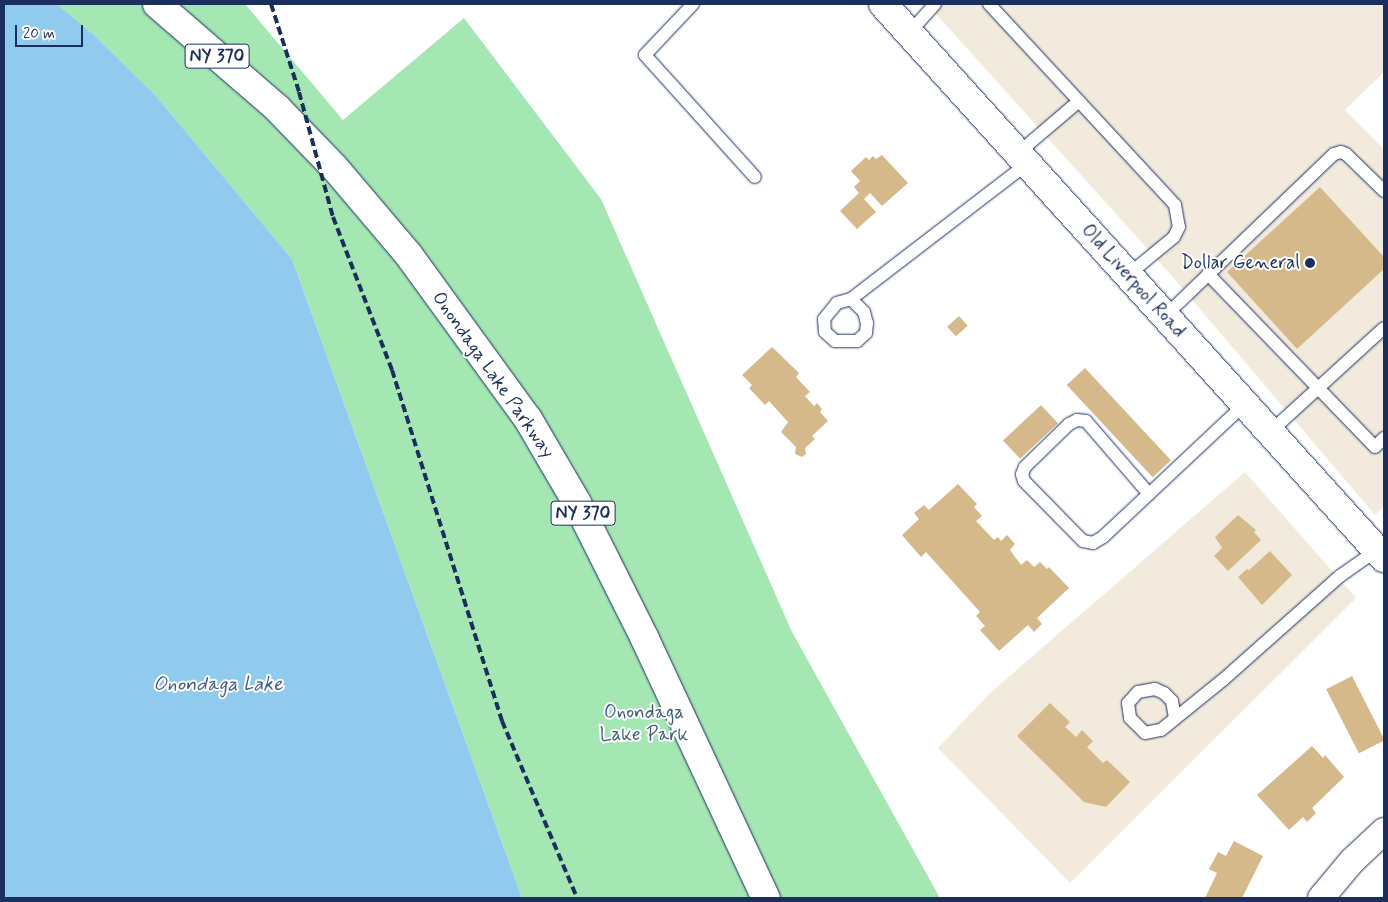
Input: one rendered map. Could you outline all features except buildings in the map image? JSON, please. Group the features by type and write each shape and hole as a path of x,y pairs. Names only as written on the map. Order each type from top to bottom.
{"main road":[{"name":"Onondaga Lake Parkway","path":"158,4 277,108 335,168 408,254 528,419 582,511 645,639 766,898"},
{"name":"Old Liverpool Road","path":"883,4 1270,432 1382,550"}],"street":[{"path":"1321,898 1352,861 1384,831"}],"lane":[{"path":"693,4 645,55 755,177"},
{"path":"909,33 936,4"},
{"path":"989,4 1176,205 1179,215 1179,227 1174,237 1128,275"},
{"path":"851,300 1023,159 1079,101"},
{"path":"1165,316 1334,154 1341,152 1346,154 1384,191"},
{"path":"1208,274 1375,447 1384,438"},
{"path":"1270,432 1384,328"},
{"path":"1149,494 1086,422 1077,420 1069,424 1025,467 1022,474 1024,481 1083,541 1093,543 1103,537 1149,494 1245,404"},
{"path":"1175,718 1238,667 1340,576 1382,550"}],"shaded area":[{"path":"927,4 1384,4 1384,72 1345,110 1384,149 1384,506 1375,515 1171,275"},
{"path":"1245,472 1356,598 1070,883 938,748 990,693"}],"green space":[{"name":"Onondaga Lake Park","path":"57,4 245,4 343,120 464,18 601,199 792,632 940,898 522,898 292,259 156,96 94,35"}],"water":[{"name":"Onondaga Lake","path":"4,4 57,4 94,35 156,96 292,259 522,898 4,898"}],"railway":[{"path":"271,4 299,92 333,217 392,370 502,721 577,898"}],"place":[{"name":"Dollar General","path":"1310,263"}]}
